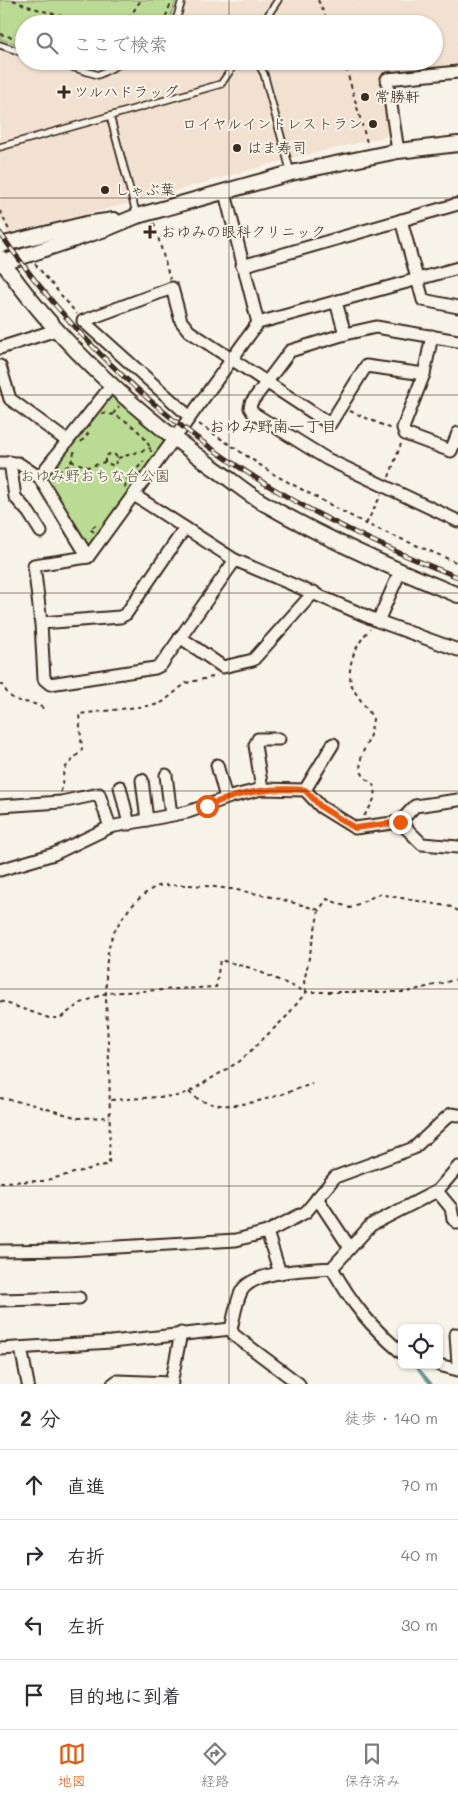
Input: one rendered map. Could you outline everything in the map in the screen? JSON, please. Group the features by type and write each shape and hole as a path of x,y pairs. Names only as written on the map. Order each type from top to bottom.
{"street":[{"path":"398,151 387,79 458,72"},
{"path":"458,144 398,151 291,173 137,216 108,228 1,262 56,330 112,385 174,440 265,505 400,572 458,595"},
{"path":"224,193 258,324"},
{"path":"242,266 458,204"},
{"path":"0,245 86,224 137,216"},
{"path":"401,220 423,300 458,307"},
{"path":"235,560 161,665 155,668 50,684 44,679 42,623 34,565 88,557 102,539 128,493 174,440 230,360 258,324 458,268"},
{"path":"190,418 136,372 83,321 172,288 182,321 189,332 330,424 366,366 424,374"},
{"path":"336,302 345,334"},
{"path":"458,341 376,327 345,334 290,351 250,403 253,413 326,460 458,521"},
{"path":"0,348 56,330"},
{"path":"432,336 424,374 404,428 405,434 451,451 458,433"},
{"path":"0,366 5,400 67,441"},
{"path":"39,478 112,385"},
{"path":"41,532 30,513 15,498 5,463 18,463 39,478 88,557"},
{"path":"128,493 235,560 314,592 378,621 458,650"},
{"path":"42,623 120,617 126,614 185,528"},
{"path":"378,621 400,572"},
{"path":"180,637 223,667 253,660 314,592"},
{"path":"262,789 255,746 258,740 279,739"},
{"path":"305,790 332,744"},
{"path":"217,765 226,798"},
{"path":"166,776 171,816"},
{"path":"142,780 147,820"},
{"path":"120,788 129,824"},
{"path":"0,870 54,854 110,828 188,812 226,798 262,789 305,790 321,807 355,828 400,822 415,806 458,800"},
{"path":"0,806 61,802 99,794 110,828"},
{"path":"400,822 422,844 458,847"},
{"path":"0,1251 67,1250 236,1240 267,1232 306,1212 335,1177 414,1148 451,1114 458,1115"},
{"path":"299,1384 234,1335 231,1329 242,1290 253,1280 280,1273 332,1268 371,1225 437,1191 458,1167"},
{"path":"437,1191 451,1208 453,1219 458,1223"},
{"path":"317,1198 350,1248"},
{"path":"267,1232 280,1273"},
{"path":"332,1268 346,1295 375,1330 398,1350"},
{"path":"0,1300 78,1298"},
{"path":"0,1349 111,1342 231,1329"},
{"path":"112,1384 117,1381 171,1383 181,1333"},
{"path":"456,1334 458,1365"},
{"path":"21,1348 28,1384"},
{"path":"443,1366 458,1370"}],"lane":[{"path":"178,15 182,0"},
{"path":"268,15 278,0"},
{"path":"0,45 15,49"},
{"path":"82,70 98,75 108,70"},
{"path":"0,147 221,84 230,70"},
{"path":"262,70 291,173"},
{"path":"110,116 137,216"}],"path":[{"path":"13,0 29,8 61,15"},
{"path":"130,15 140,0"},
{"path":"166,15 172,0"},
{"path":"318,0 325,15"},
{"path":"0,34 15,38"},
{"path":"347,70 371,156"},
{"path":"0,211 14,241"},
{"path":"151,212 172,288"},
{"path":"27,255 83,321"},
{"path":"341,407 405,434 385,488 366,524"},
{"path":"102,414 113,414 134,427 150,442 151,452"},
{"path":"190,418 275,475 366,524 458,563"},
{"path":"49,465 60,472 70,465 77,447 92,429"},
{"path":"71,461 88,468 105,462 114,466 118,458 151,448"},
{"path":"105,462 109,454 114,454 118,458"},
{"path":"128,493 127,480 145,460"},
{"path":"100,522 90,529 102,539"},
{"path":"355,828 377,795 376,790 361,770 361,760 370,737 373,719 352,686 351,666 360,640 378,621"},
{"path":"61,802 64,769 82,750 79,714 155,705 186,683 223,674"},
{"path":"0,685 3,685 11,698 22,703 38,704 44,710"},
{"path":"0,1182 43,1181 109,1164 110,1100 106,993 111,938 141,896 158,886 207,885 281,899 319,910"},
{"path":"110,1100 177,1096 189,1092 240,1061 287,1016 306,992 304,982 319,910 326,899 350,908 378,894 452,907 458,911"},
{"path":"0,1001 49,1018 60,1018 79,1004 106,993 216,987 220,960 250,968 306,992 407,992 458,979"},
{"path":"189,1092 197,1100 204,1102 243,1105 312,1084"},
{"path":"0,1098 27,1103 78,1118 110,1117"}],"shaded area":[{"path":"177,0 458,0 458,69 381,79 388,136 292,158 139,201 8,233 0,217 0,40 15,44 15,70 443,70 443,15 172,15"}],"green space":[{"path":"0,0 176,0 171,15 15,15 15,43 0,39"},
{"name":"おゆみ野おちな台公園","path":"110,393 169,442 89,552 44,478"}],"waterway":[{"path":"418,1369 431,1384"}],"railway":[{"path":"0,233 46,294 94,348 146,397 201,441 260,480 322,516 388,548 458,577"}],"place":[{"name":"ツルハドラッグ","path":"64,92"},
{"name":"常勝軒","path":"365,97"},
{"name":"ロイヤルインドレストラン","path":"373,124"},
{"name":"はま寿司","path":"237,148"},
{"name":"しゃぶ葉","path":"105,190"},
{"name":"おゆみの眼科クリニック","path":"150,232"}],"district":[{"name":"おゆみ野南一丁目","path":"273,426"}],"route":[{"path":"207,806 230,797 262,789 282,788 305,790 321,807 355,828 400,822"}]}
